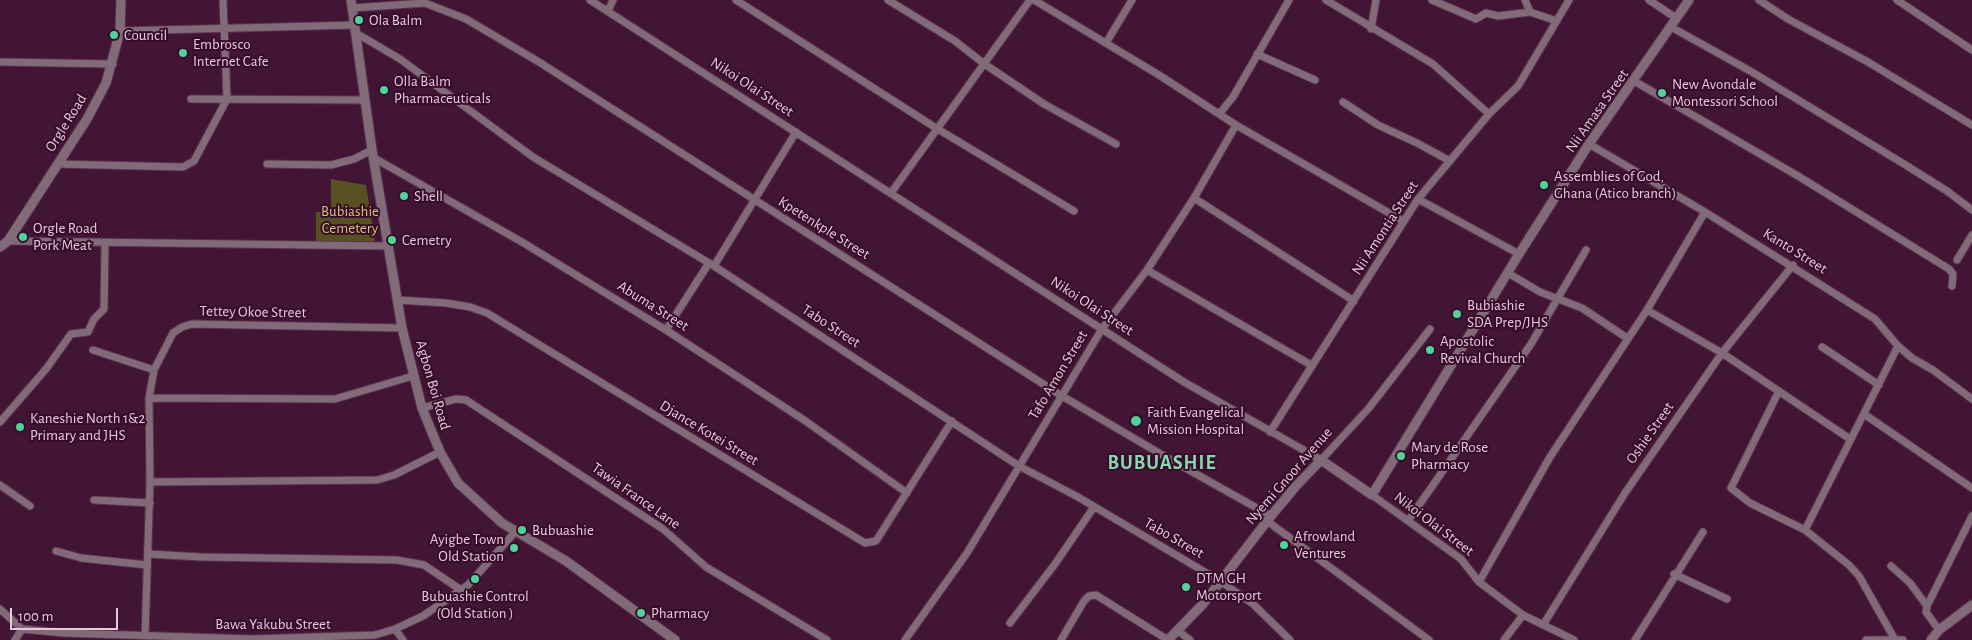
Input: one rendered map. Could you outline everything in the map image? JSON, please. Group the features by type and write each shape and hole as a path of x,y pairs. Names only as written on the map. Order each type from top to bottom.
{"street":[{"name":"Orgle Road","path":"0,247 8,241 87,119 106,83 113,64 120,31 121,0"},
{"path":"57,164 183,167 194,161 226,99 223,0"},
{"name":"Nikoi Olai Street","path":"590,0 1102,329 1270,432 1321,460 1461,559 1479,582 1523,615 1574,640"},
{"path":"608,11 613,0"},
{"path":"736,0 936,128 1074,211"},
{"path":"888,0 955,41 983,63 1044,104 1116,144"},
{"path":"891,193 1030,0"},
{"path":"1034,0 1106,42 1220,113 1236,125 1403,221"},
{"path":"1106,42 1132,0"},
{"path":"1220,113 1233,97 1289,0"},
{"path":"1326,0 1371,29 1433,64 1489,114"},
{"path":"1371,29 1376,0"},
{"path":"1432,0 1476,19 1486,13 1498,16 1530,12 1556,20"},
{"path":"1525,0 1530,12"},
{"name":"Nii Amontia Street","path":"1270,432 1311,364 1354,301 1418,199 1489,114 1518,86 1556,20 1570,0"},
{"path":"1649,0 1676,18"},
{"name":"Nii Amasa Street","path":"1372,495 1519,254 1589,144 1689,0"},
{"path":"1759,0 1788,19 1868,62 1972,125"},
{"path":"1896,0 1972,50"},
{"name":"Kpetenkple Street","path":"352,4 425,3 456,14 539,62 1062,396 1269,518 1429,640"},
{"name":"Agbon Boi Road","path":"352,4 387,246 402,328 422,408 440,452 458,483 502,523 583,573 675,640"},
{"path":"120,31 355,26"},
{"name":"Tabo Street","path":"355,26 533,157 711,265 952,420 1019,466 1094,506 1220,581 1253,604 1290,640"},
{"path":"1671,27 1752,72 1895,158 1947,191 1972,210"},
{"path":"1257,54 1315,80"},
{"path":"0,62 113,64"},
{"path":"1634,81 1798,176 1950,269 1953,274 1952,286"},
{"path":"191,99 366,100"},
{"path":"1343,102 1378,125 1450,161"},
{"name":"Tafo Amon Street","path":"905,640 967,553 1102,329 1147,270 1194,198 1236,125"},
{"path":"666,330 711,265 796,132"},
{"name":"Kanto Street","path":"1589,144 1793,265 1875,318 1898,346 1972,400"},
{"path":"267,164 331,165 373,154"},
{"name":"Abuma Street","path":"373,154 666,330 804,420 907,492"},
{"path":"1194,198 1354,301"},
{"path":"1418,199 1519,254"},
{"path":"1479,582 1550,457 1647,310 1705,212"},
{"path":"1958,260 1972,235"},
{"path":"8,241 387,246"},
{"path":"0,422 46,369 71,334 88,332 94,319 104,308 106,243"},
{"path":"1408,521 1531,344 1586,250"},
{"name":"Oshie Street","path":"1543,625 1625,493 1722,354 1793,265"},
{"path":"1147,270 1311,364"},
{"path":"1508,273 1540,292 1582,308 1627,338"},
{"name":"Djance Kotei Street","path":"397,300 446,303 470,307 487,313 862,541 869,543 876,541 952,420"},
{"path":"1647,310 1722,354 1778,393 1850,439"},
{"name":"Tettey Okoe Street","path":"145,636 150,503 149,398 154,370 172,333 192,324 402,328"},
{"name":"Nyemi Gnoor Avenue","path":"1168,640 1203,604 1296,486 1369,408 1430,329"},
{"path":"1805,530 1898,346"},
{"path":"1822,347 1879,385"},
{"path":"93,350 154,370"},
{"path":"149,398 335,399 413,376"},
{"path":"1778,393 1731,488 1750,503 1805,530 1844,560 1859,576 1894,638"},
{"name":"Tawia France Lane","path":"422,408 456,399 466,400 663,529 706,567 827,640"},
{"path":"1864,414 1972,488"},
{"path":"150,482 377,480 440,452"},
{"path":"0,485 30,506"},
{"path":"94,500 150,503"},
{"path":"1010,623 1056,564 1094,506"},
{"path":"1939,630 1926,612 1927,606 1972,516"},
{"name":"Bawa Yakubu Street","path":"22,629 253,640 363,636 395,629 423,616 461,590 477,578 516,531"},
{"path":"1635,640 1674,574 1703,532"},
{"path":"56,552 81,558 147,565"},
{"path":"148,554 201,557 397,560 424,565 461,590"},
{"path":"1891,566 1910,582 1927,606"},
{"path":"1674,574 1727,599"},
{"path":"1061,640 1084,602 1090,596 1096,596 1168,640"},
{"path":"1931,640 1939,630 1972,605"},
{"path":"0,609 22,629 15,640"},
{"path":"1504,640 1523,615"},
{"path":"395,629 403,640"},
{"path":"1177,630 1190,640"},
{"path":"1866,640 1894,638 1903,640"}],"green space":[{"name":"Bubiashie Cemetery","path":"331,179 366,185 375,241 316,242 316,212 331,212"}],"place":[{"name":"Ola Balm","path":"359,20"},
{"name":"Council","path":"114,35"},
{"name":"Embrosco Internet Cafe","path":"183,53"},
{"name":"Olla Balm Pharmaceuticals","path":"384,90"},
{"name":"New Avondale Montessori School","path":"1662,93"},
{"name":"Assemblies of God, Ghana (Atico branch)","path":"1544,185"},
{"name":"Shell","path":"404,196"},
{"name":"Orgle Road Pork Meat","path":"23,237"},
{"name":"Cemetry","path":"392,240"},
{"name":"Bubiashie SDA Prep/JHS","path":"1457,314"},
{"name":"Apostolic Revival Church","path":"1430,350"},
{"name":"Faith Evangelical Mission Hospital","path":"1136,421"},
{"name":"Kaneshie North 1&2 Primary and JHS","path":"20,427"},
{"name":"Mary de Rose Pharmacy","path":"1401,456"},
{"name":"Bubuashie","path":"522,530"},
{"name":"Afrowland Ventures","path":"1284,545"},
{"name":"Ayigbe Town Old Station","path":"514,548"},
{"name":"Bubuashie Control (Old Station )","path":"475,579"},
{"name":"DTM GH Motorsport","path":"1186,587"},
{"name":"Pharmacy","path":"641,613"}],"district":[{"name":"BUBUASHIE","path":"1162,463"}]}
